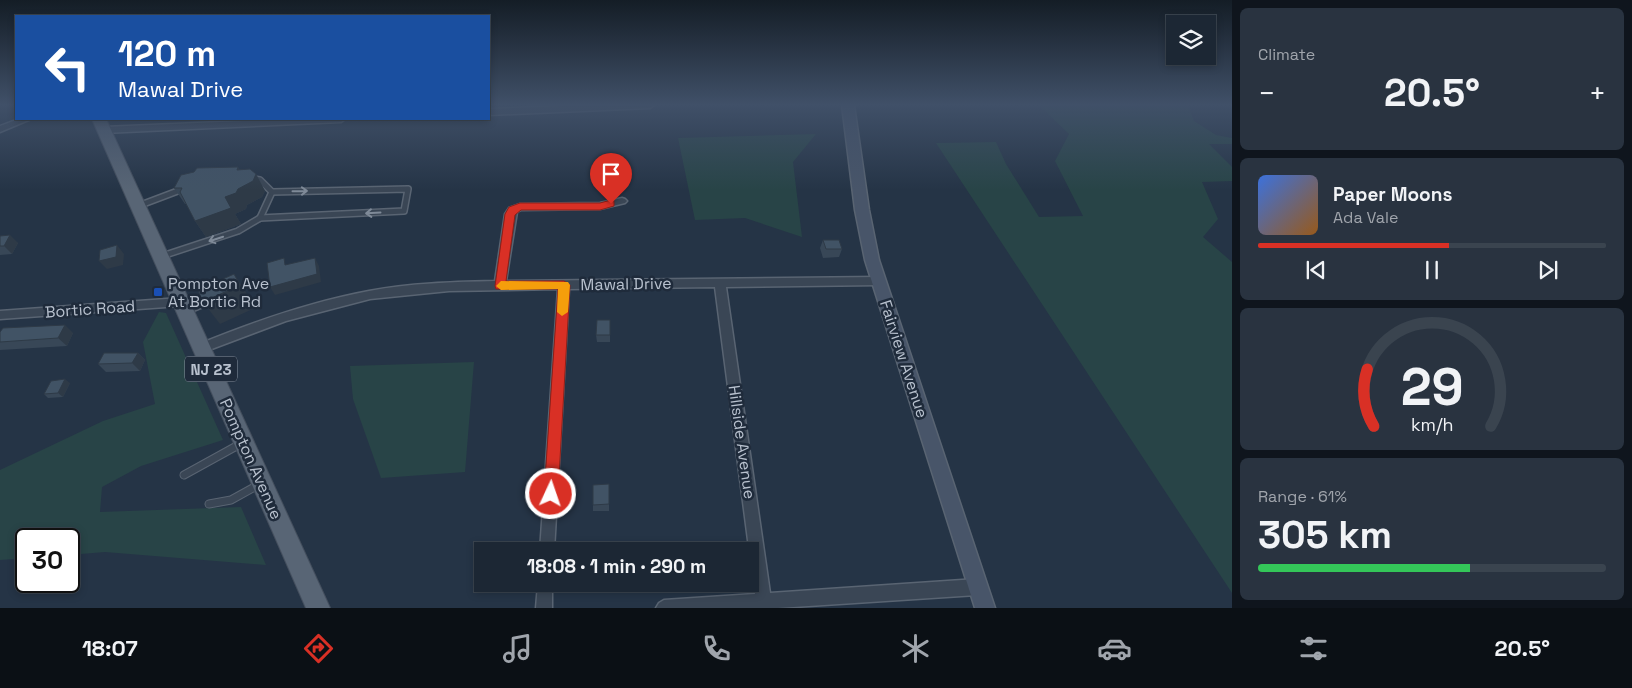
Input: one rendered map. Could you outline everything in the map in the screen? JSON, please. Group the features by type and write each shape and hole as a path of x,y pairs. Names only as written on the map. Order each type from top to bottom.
{"main road":[{"name":"Pompton Avenue","path":"105,133 318,608"},
{"name":"Fairview Avenue","path":"853,133 862,210 879,281 985,608"}],"street":[{"path":"500,286 510,214 513,210 520,207 600,206 622,201"},
{"name":"Mawal Drive","path":"201,348 265,323 347,300 414,289 500,286 879,281"},
{"name":"Hillside Avenue","path":"720,283 763,601"},
{"path":"548,542 564,285"},
{"name":"Bortic Road","path":"0,315 182,307"},
{"path":"664,608 977,586"},
{"path":"544,608 545,592"}],"lane":[{"path":"160,256 238,231 260,218 404,211 408,188 272,192 260,180 245,179"},
{"path":"138,206 193,185"},
{"path":"260,218 272,192"},
{"path":"182,307 217,298"},
{"path":"184,474 244,442"},
{"path":"209,504 231,500 262,484"}],"green space":[{"path":"1213,133 1232,138 1232,144 1209,144 1232,167 1232,181 1202,182 1218,219 1203,237 1232,262 1232,593 936,143 996,142 1006,164 1039,217 1083,216 1055,161 1069,134"},
{"path":"816,134 793,162 802,237 745,218 695,220 678,138"},
{"path":"159,312 166,313 223,440 141,466 102,487 100,512 241,507 266,565 105,552 80,554 80,528 15,528 15,559 0,560 0,470 103,421 155,404 143,342"},
{"path":"474,362 465,472 381,478 353,399 350,366"}],"building":[{"path":"238,167 237,170 250,169 256,174 253,181 238,189 236,193 225,197 231,208 195,221 180,192 182,188 174,188 181,175 194,172 197,168"},
{"path":"10,235 4,246 0,246 0,236"},
{"path":"823,240 839,240 842,249 826,249"},
{"path":"117,245 116,257 99,261 100,250"},
{"path":"284,258 285,265 315,258 317,274 270,287 267,263"},
{"path":"234,274 240,285 203,302 198,290"},
{"path":"597,320 610,320 610,335 596,335"},
{"path":"65,325 58,338 0,342 0,332 3,328"},
{"path":"104,353 138,353 132,363 98,364"},
{"path":"65,379 58,393 44,394 51,381"},
{"path":"609,484 609,504 593,505 593,485"}],"slow traffic":[{"path":"501,286 564,285 562,312"}],"place":[{"name":"Pompton Ave At Bortic Rd","path":"158,292"}],"route":[{"path":"551,494 564,285 500,286 510,214 513,210 520,207 600,206 611,204"}]}
